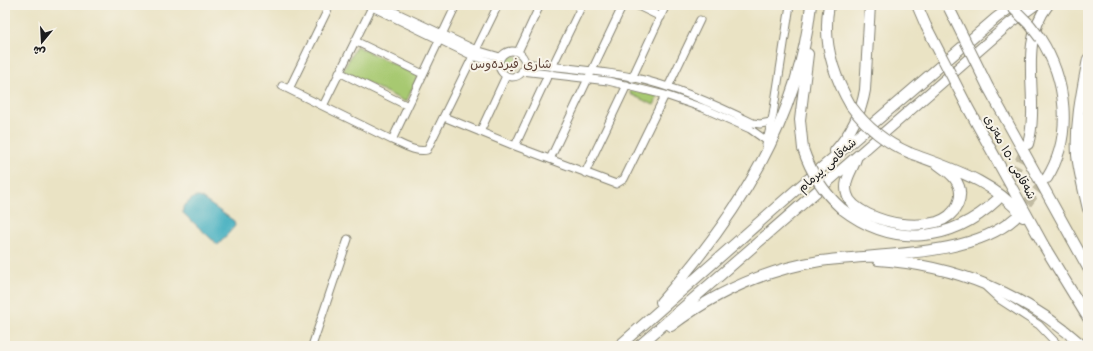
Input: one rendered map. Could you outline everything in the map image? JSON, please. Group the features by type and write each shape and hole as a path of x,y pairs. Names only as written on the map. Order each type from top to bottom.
{"highway":[{"path":"829,5 826,29 832,68 851,106 860,118 876,134 893,146 978,180 998,192 1017,209 1044,246"},
{"path":"828,163 833,153 854,124 862,103 865,90 870,5"},
{"name":"شەقامی ١٥٠ مەتری","path":"917,5 926,26 967,106 1044,246 1088,318"},
{"path":"1010,5 1030,25 1040,38 1052,57 1057,70 1063,107 1061,142 1054,164 1047,178"},
{"name":"شەقامی پیرمام","path":"620,346 828,163 996,18 1014,5"},
{"name":"شەقامی پیرمام","path":"639,346 857,155 1009,24 1034,5"},
{"path":"1028,144 1032,123 1031,44 1036,24 1048,5"},
{"name":"شەقامی ١٥٠ مەتری","path":"948,6 988,87 1088,268"},
{"path":"811,9 809,43 800,120 803,148 818,182 829,197 842,209 874,228 898,234 924,235 949,231 964,225 980,215 997,200"},
{"path":"654,316 658,306 694,265 732,214 769,148 790,95 800,62 811,9"},
{"path":"1088,59 1081,96 1077,137 1079,170 1088,209"},
{"path":"1084,191 1084,142 1088,116"},
{"path":"857,155 847,178 847,195 850,201 862,211 885,221 898,224 915,225 937,222 952,214 957,207 960,195 954,178 936,163"},
{"path":"656,331 668,328 720,294 752,279 788,268 963,244 992,235 1015,218"},
{"path":"842,260 878,260 915,263 936,267 982,282 1007,293 1039,312 1083,346"}],"street":[{"path":"330,5 286,88 392,140 422,151 427,150 498,5"},
{"path":"380,5 441,37"},
{"path":"392,140 456,5"},
{"path":"518,52 540,5"},
{"path":"552,67 582,5"},
{"path":"550,160 624,5"},
{"path":"636,5 661,17"},
{"path":"759,167 772,122 790,5"},
{"path":"323,106 371,6 475,53 499,61"},
{"path":"632,78 665,7"},
{"path":"668,87 700,20"},
{"path":"355,41 423,74"},
{"path":"508,51 518,52 523,57 525,63 522,71 514,77 506,76 500,69 499,61 508,51"},
{"path":"525,63 592,71 632,78 668,87 701,99 753,123 760,124 772,122"},
{"path":"522,71 627,85 665,95 710,111 750,129 767,141"},
{"path":"339,72 408,106"},
{"path":"515,146 548,75"},
{"path":"480,132 506,76"},
{"path":"585,174 627,85"},
{"path":"444,117 613,184 621,182 665,95"},
{"path":"312,346 348,239"},
{"path":"982,282 999,299 1039,325 1059,346"}],"green space":[{"path":"356,46 418,76 406,102 343,71"},
{"path":"509,55 515,55 520,60 518,69 515,71 509,71 504,66 504,60"},
{"path":"631,90 658,96 654,105 630,94"}],"water":[{"path":"194,197 200,197 234,221 235,226 218,245 183,213 183,207"}],"tunnel":[{"path":"997,200 1008,185 1027,146"},
{"path":"1018,215 1046,179"}],"district":[{"name":"شاری فیردەوس","path":"511,63"}]}
